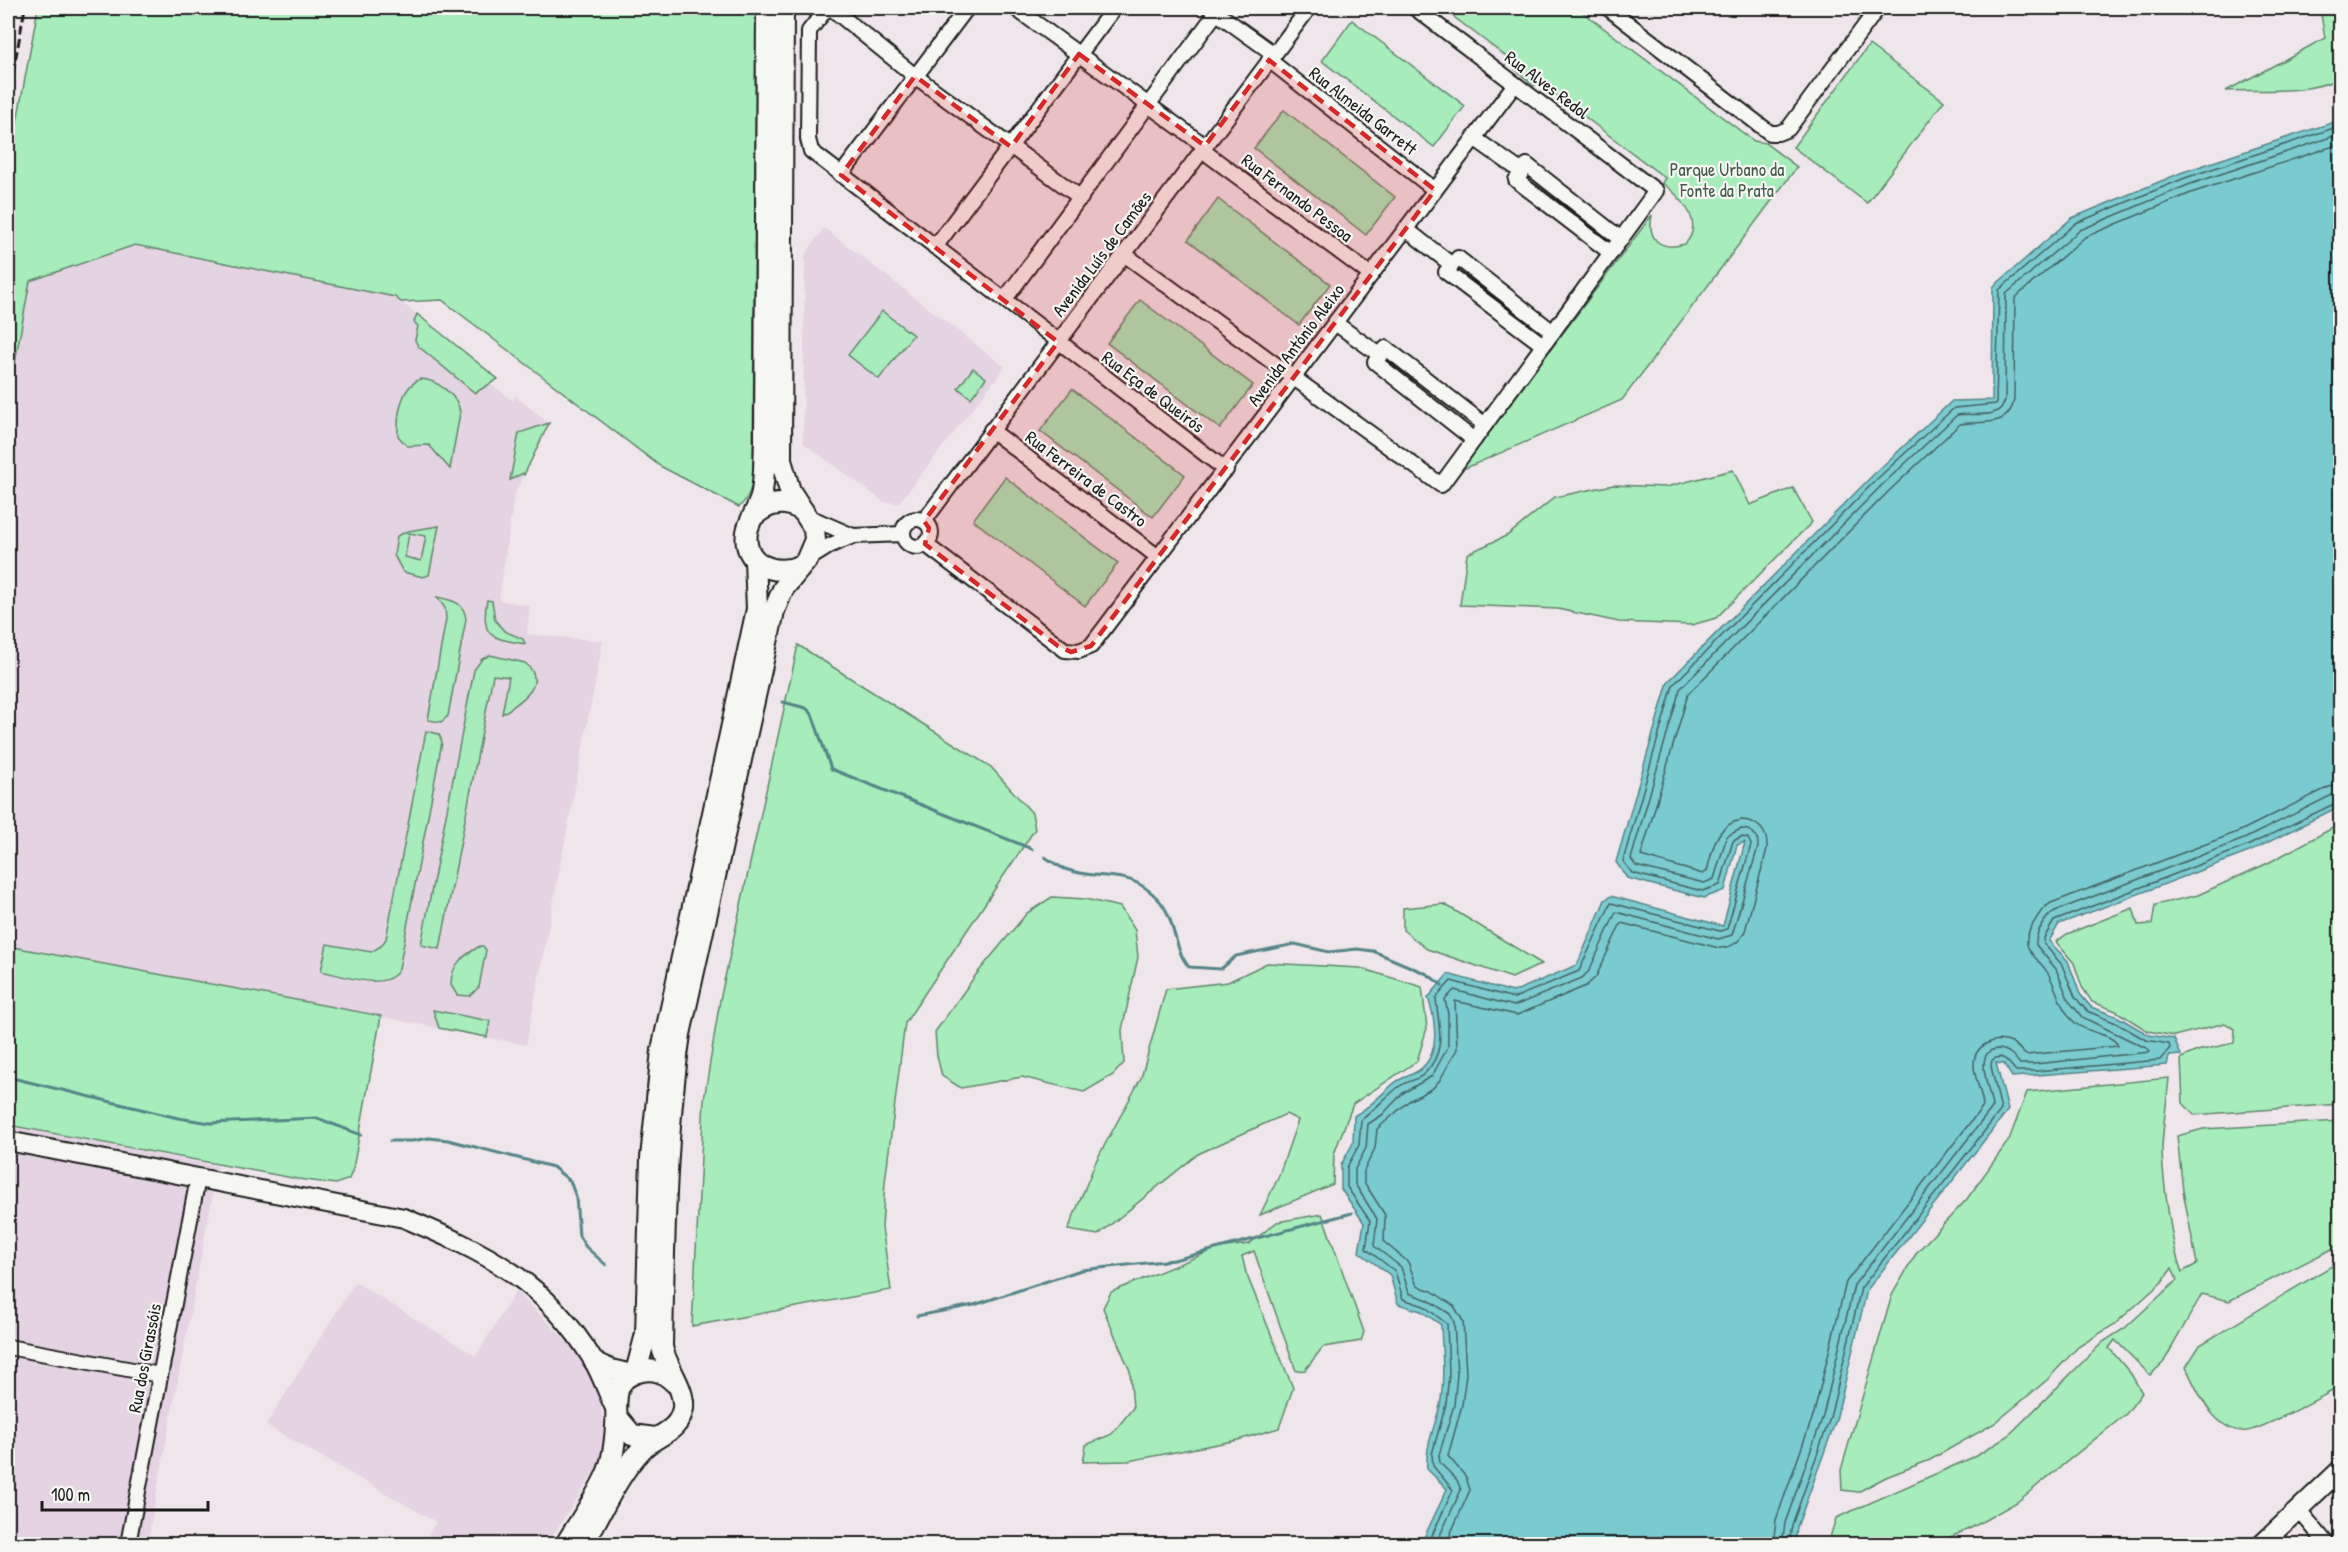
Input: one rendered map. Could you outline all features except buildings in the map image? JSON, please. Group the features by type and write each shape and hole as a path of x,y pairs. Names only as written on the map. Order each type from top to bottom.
{"main road":[{"path":"566,1545 606,1477 615,1442 615,1412 619,1387 634,1373 646,1334 651,1158 662,1050 757,609 755,560 747,543 747,531 761,497 765,441 767,8"},
{"path":"583,1545 632,1461 655,1438 666,1434 681,1417 681,1394 666,1363 662,1347 667,1155 680,1034 769,632 783,589 803,564 815,540 814,528 790,491 781,460 783,8"},
{"path":"755,515 772,504 783,503 806,514"},
{"path":"755,560 765,568 777,572 789,571 803,564"},
{"path":"634,1373 658,1371 676,1384"},
{"path":"615,1412 632,1435 655,1438"}],"street":[{"path":"829,8 915,76 1081,198"},
{"name":"Rua Eça de Queirós","path":"829,8 809,31 808,139 811,151 1226,470"},
{"path":"841,175 967,8"},
{"name":"Rua Fernando Pessoa","path":"1016,8 1371,275"},
{"path":"935,247 1114,8"},
{"name":"Avenida Luís de Camões","path":"924,522 1309,8"},
{"name":"Rua Alves Redol","path":"1415,8 1656,191 1621,239"},
{"path":"1608,8 1770,133 1778,133 1788,129 1878,8"},
{"path":"1005,299 1149,106 1213,10"},
{"name":"Rua Almeida Garrett","path":"1213,10 1435,190"},
{"name":"Avenida António Aleixo","path":"925,544 1065,650 1086,649 1106,628 1226,470 1515,84"},
{"path":"1474,138 1522,172"},
{"path":"1124,254 1441,485 1543,345 1553,332 1611,253 1621,239 1527,165 1516,180 1611,253"},
{"path":"1406,229 1452,265"},
{"path":"1543,345 1446,272 1458,258 1553,332"},
{"path":"1335,323 1380,355"},
{"path":"1474,440 1375,362 1380,355 1386,348 1485,425"},
{"name":"Rua Ferreira de Castro","path":"991,430 1158,557"},
{"path":"806,514 853,536"},
{"path":"911,521 924,522 930,532 925,544 913,547 906,542 903,534 905,526 911,521"},
{"path":"803,564 831,545 853,536 903,534"},
{"path":"8,1141 405,1218 443,1234 493,1258 536,1290 593,1360 615,1412"},
{"name":"Rua dos Girassóis","path":"128,1545 198,1178"},
{"path":"8,1347 160,1374"},
{"path":"593,1360 611,1369 634,1373"},
{"path":"2262,1545 2340,1470"},
{"path":"2299,1510 2327,1545"}],"highlighted area":[{"path":"1079,54 1205,146 1269,60 1435,190 1091,646 1071,652 1058,646 925,544 929,528 924,521 1058,342 841,175 915,76 1011,147"}],"shaded area":[{"path":"824,228 1005,367 899,503 884,502 803,443 805,255"},
{"path":"135,245 395,297 498,379 491,384 514,401 514,395 550,424 514,495 499,600 530,606 527,634 603,641 526,1045 8,945 8,400 30,281"},
{"path":"8,1125 218,1166 147,1544 8,1544"},
{"path":"355,1282 476,1356 516,1291 574,1348 599,1393 604,1426 602,1460 547,1544 423,1544 436,1522 266,1425"}],"green space":[{"path":"38,8 756,8 753,478 745,501 739,507 660,466 442,300 401,302 395,297 135,245 30,281 8,400 8,170"},
{"name":"Parque Urbano da Fonte da Prata","path":"1442,8 1577,8 1754,141 1765,143 1797,167 1622,400 1459,471 1652,215 1651,224 1654,237 1662,244 1676,246 1685,244 1691,236 1693,227 1688,210 1662,183 1665,178 1539,82 1534,86 1515,69 1517,65"},
{"path":"2320,8 2340,8 2340,78 2299,89 2226,91 2325,38"},
{"path":"1352,20 1465,106 1434,147 1322,61"},
{"path":"1869,45 1944,101 1867,203 1793,147"},
{"path":"1284,110 1395,197 1366,235 1254,148"},
{"path":"1218,199 1330,284 1299,325 1188,240"},
{"path":"1140,300 1253,385 1220,429 1107,343"},
{"path":"882,311 913,335 879,379 848,355"},
{"path":"417,314 498,379 475,393 418,346 415,340 418,326 414,322"},
{"path":"973,368 986,378 971,398 958,388"},
{"path":"420,379 433,382 446,390 459,407 460,413 450,469 429,445 407,446 398,436 399,412 404,396 413,383"},
{"path":"1072,389 1185,475 1153,517 1040,431"},
{"path":"549,423 524,475 523,473 510,480 519,433"},
{"path":"1733,470 1750,505 1793,488 1812,522 1716,618 1692,625 1619,622 1558,609 1460,605 1467,554 1508,535 1555,497 1613,485 1666,487"},
{"path":"1005,477 1118,563 1085,606 973,520"},
{"path":"439,526 429,575 423,577 403,572 394,555 397,536 408,531","holes":["409,533 426,536 421,561 405,557"]},
{"path":"437,597 460,605 466,619 448,716 441,722 428,720 446,619 445,608"},
{"path":"487,600 492,601 495,620 504,631 523,639 525,644 504,640 491,634 485,622"},
{"path":"798,645 991,767 1032,813 1035,829 905,1023 885,1182 882,1227 891,1290 692,1326 704,1100 720,1000"},
{"path":"490,655 525,663 532,671 533,685 523,699 502,714 509,677 493,675 440,949 421,945 474,670 482,659"},
{"path":"426,731 439,734 442,742 399,969 385,980 375,981 321,971 327,944 371,952 381,946 386,939"},
{"path":"2340,824 2340,1104 2194,1115 2183,1103 2181,1058 2197,1051 2234,1043 2235,1029 2225,1023 2174,1036 2148,1031 2116,1011 2092,1002 2082,987 2074,963 2056,942 2067,934 2133,908 2138,925 2152,924 2155,905 2198,895 2268,863"},
{"path":"1052,897 1085,899 1120,907 1135,930 1138,957 1122,1030 1124,1063 1113,1075 1084,1092 1022,1077 961,1088 942,1076 935,1032 975,976 1027,913"},
{"path":"1444,904 1542,964 1512,978 1427,949 1403,930 1403,908"},
{"path":"8,946 381,1016 353,1169 349,1179 336,1184 298,1179 8,1125"},
{"path":"480,946 486,950 479,987 470,996 457,995 451,985 453,971 463,957"},
{"path":"1267,963 1360,968 1422,987 1427,1028 1417,1061 1353,1104 1334,1154 1333,1184 1260,1215 1278,1178 1298,1120 1286,1114 1198,1154 1098,1235 1068,1230 1096,1161 1141,1078 1166,989 1228,982"},
{"path":"433,1010 490,1021 487,1037 439,1028"},
{"path":"2169,1078 2162,1160 2171,1230 2182,1272 2197,1264 2183,1191 2177,1136 2203,1129 2340,1121 2340,1245 2229,1301 2202,1294 2163,1363 2150,1375 2115,1340 2109,1348 2131,1374 2142,1393 2126,1414 2017,1502 1973,1527 1935,1544 1828,1544 1836,1518 1978,1455 2008,1436 2103,1342 2125,1328 2177,1280 2172,1268 2162,1282 2115,1324 2078,1347 2047,1380 1995,1423 1930,1460 1886,1477 1858,1492 1842,1490 1841,1470 1892,1295 1917,1252 1967,1199 2009,1140 2027,1092"},
{"path":"1322,1214 1364,1332 1361,1341 1323,1347 1305,1370 1296,1371 1254,1251 1242,1256 1246,1273 1293,1388 1279,1428 1238,1440 1128,1461 1083,1462 1086,1445 1112,1434 1133,1408 1130,1371 1103,1308 1111,1292 1218,1248 1249,1244 1277,1222"},
{"path":"2340,1261 2340,1387 2255,1429 2236,1430 2226,1426 2202,1399 2186,1367 2200,1345"}],"water":[{"path":"2340,120 2340,806 2249,852 2059,924 2049,941 2068,961 2080,994 2091,1007 2118,1017 2149,1035 2174,1039 2181,1055 2169,1056 2167,1065 2012,1077 2004,1064 1996,1063 2008,1110 1867,1290 1836,1420 1797,1527 1795,1544 1421,1544 1447,1489 1427,1469 1429,1444 1442,1395 1441,1325 1421,1311 1398,1304 1390,1275 1359,1252 1364,1223 1341,1189 1341,1165 1353,1143 1354,1116 1396,1082 1418,1071 1430,1056 1435,1037 1428,998 1448,974 1513,992 1577,965 1605,900 1611,896 1723,926 1745,842 1737,845 1725,890 1704,898 1627,878 1616,862 1668,682 1873,475 1952,401 1992,400 1993,287 2072,218 2183,172"}],"waterway":[{"path":"783,702 806,708 812,714 831,769 1032,849"},
{"path":"1045,857 1065,869 1078,873 1125,879 1136,882 1147,889 1165,908 1180,952 1189,967 1221,969 1236,956 1295,944 1329,952 1357,949 1373,951 1427,974 1442,985"},
{"path":"8,1077 178,1118 211,1123 317,1118 361,1135"},
{"path":"390,1141 429,1138 448,1140 553,1167 570,1181 576,1197 579,1236 586,1247 606,1265"},
{"path":"917,1316 974,1305 1081,1270 1174,1260 1352,1213"}],"railway":[{"path":"8,99 25,8"}]}
